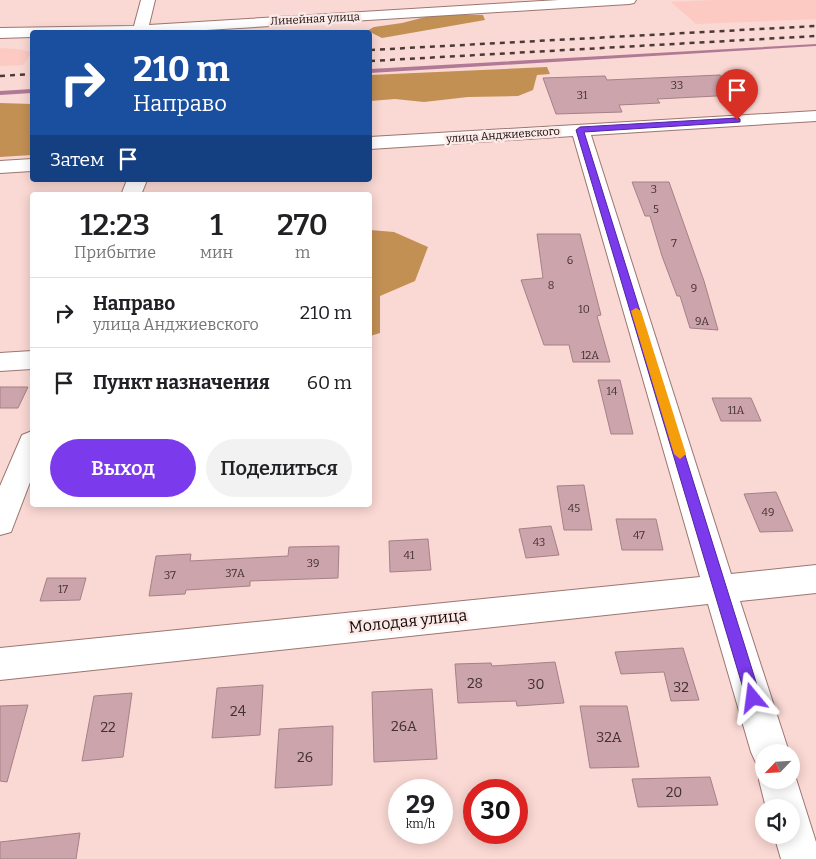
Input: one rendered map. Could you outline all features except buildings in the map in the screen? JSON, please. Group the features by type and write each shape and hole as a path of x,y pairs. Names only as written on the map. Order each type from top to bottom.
{"street":[{"path":"140,30 148,0"},
{"name":"Линейная улица","path":"140,30 317,14 476,5 629,0"},
{"name":"Линейная улица","path":"0,33 30,32"},
{"name":"улица Анджиевского","path":"372,143 816,116"},
{"path":"580,130 768,744"},
{"path":"0,167 30,165"},
{"path":"0,362 30,360"},
{"path":"0,523 30,447"},
{"name":"Молодая улица","path":"0,664 816,579"},
{"path":"797,844 801,859"}],"shaded area":[{"path":"816,0 816,19 696,24 671,2"},
{"path":"437,14 483,15 485,20 382,38 372,33 372,30 369,30 374,27 402,23"},
{"path":"0,48 30,52 30,55 23,65 0,66"},
{"path":"547,67 550,74 537,75 533,90 518,96 468,97 424,102 395,99 372,101 372,75"},
{"path":"0,103 30,104 30,155 0,157"},
{"path":"372,230 394,232 428,247 415,281 380,296 380,333 372,335"}],"waterway":[{"path":"372,71 816,45"},
{"path":"0,93 30,91"}],"railway":[{"path":"372,50 816,26"},
{"path":"372,61 816,36"},
{"path":"0,76 30,74"}],"slow traffic":[{"path":"636,311 680,454"}],"route":[{"path":"737,120 580,130 753,698"}]}
